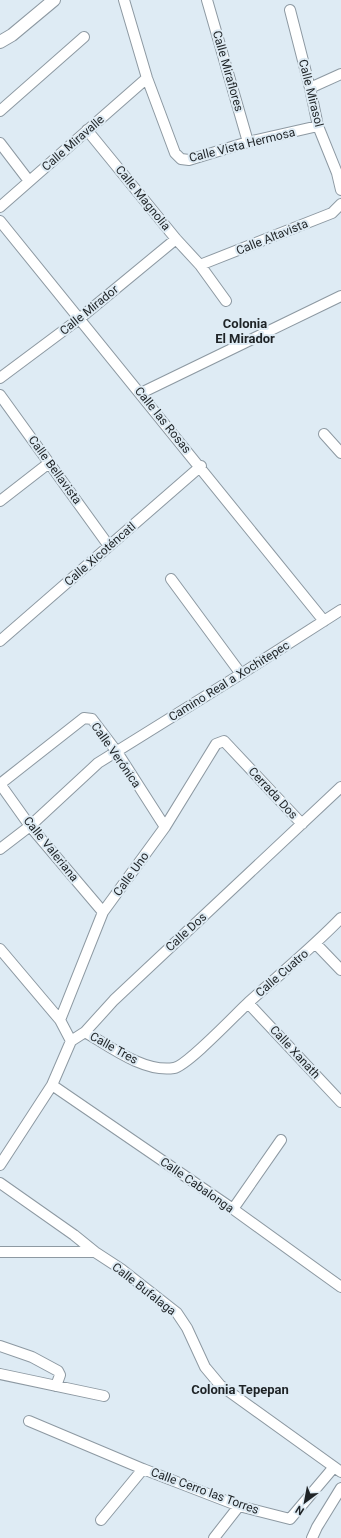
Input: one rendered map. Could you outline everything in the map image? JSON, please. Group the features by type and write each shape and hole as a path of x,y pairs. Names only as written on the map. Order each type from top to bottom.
{"street":[{"path":"0,42 12,35 54,0"},
{"path":"124,0 147,78"},
{"name":"Calle Miraflores","path":"207,0 248,142"},
{"name":"Calle Mirasol","path":"290,10 318,126 339,172"},
{"path":"0,110 84,37"},
{"path":"310,88 341,74"},
{"name":"Calle Miravalle","path":"0,207 147,78"},
{"name":"Calle Vista Hermosa","path":"147,78 175,153 181,159 189,160 248,142 318,126"},
{"name":"Calle Magnolia","path":"87,130 176,239 200,265 226,301"},
{"path":"0,144 29,181"},
{"path":"339,172 341,190"},
{"name":"Calle Altavista","path":"200,265 332,213 341,204"},
{"name":"Calle las Rosas","path":"0,220 79,319 201,466 324,620"},
{"name":"Calle Mirador","path":"0,378 79,319 176,239"},
{"path":"141,393 341,296"},
{"name":"Calle Bellavista","path":"0,395 109,546"},
{"path":"324,434 341,453"},
{"path":"0,501 49,463"},
{"name":"Calle Xicoténcatl","path":"0,641 201,466"},
{"path":"171,579 241,674"},
{"name":"Camino Real a Xochitepec","path":"0,849 30,826 98,763 341,610"},
{"name":"Calle Verónica","path":"0,784 84,718 92,720 117,752 165,827"},
{"name":"Cerrada Dos","path":"224,741 302,824 341,787"},
{"name":"Calle Uno","path":"60,1020 103,912 165,827 216,744 224,741"},
{"name":"Calle Valeriana","path":"0,784 30,826 103,912"},
{"name":"Calle Dos","path":"71,1041 85,1032 114,1000 302,824"},
{"name":"Calle Cuatro","path":"188,1060 248,1003 316,944 341,918"},
{"path":"316,944 341,970"},
{"path":"0,1165 52,1085 71,1041 60,1020 1,953"},
{"name":"Calle Xanath","path":"248,1003 341,1102"},
{"name":"Calle Tres","path":"85,1032 132,1059 161,1069 175,1068 188,1060"},
{"name":"Calle Cabalonga","path":"52,1085 233,1209 341,1286"},
{"path":"233,1209 281,1140"},
{"name":"Calle Bufalaga","path":"0,1183 74,1235 94,1252 121,1269 177,1313 188,1328 205,1367 220,1385 337,1470"},
{"path":"0,1252 94,1252"},
{"path":"0,1346 32,1357 58,1371 60,1375 56,1386"},
{"path":"0,1374 104,1396"},
{"name":"Calle Cerro las Torres","path":"29,1421 143,1469 239,1506 290,1519 337,1470"},
{"path":"101,1520 143,1469"},
{"path":"312,1538 341,1488"},
{"path":"214,1538 239,1506"}],"district":[{"name":"Colonia El Mirador","path":"245,330"},
{"name":"Colonia Tepepan","path":"240,1389"}]}
